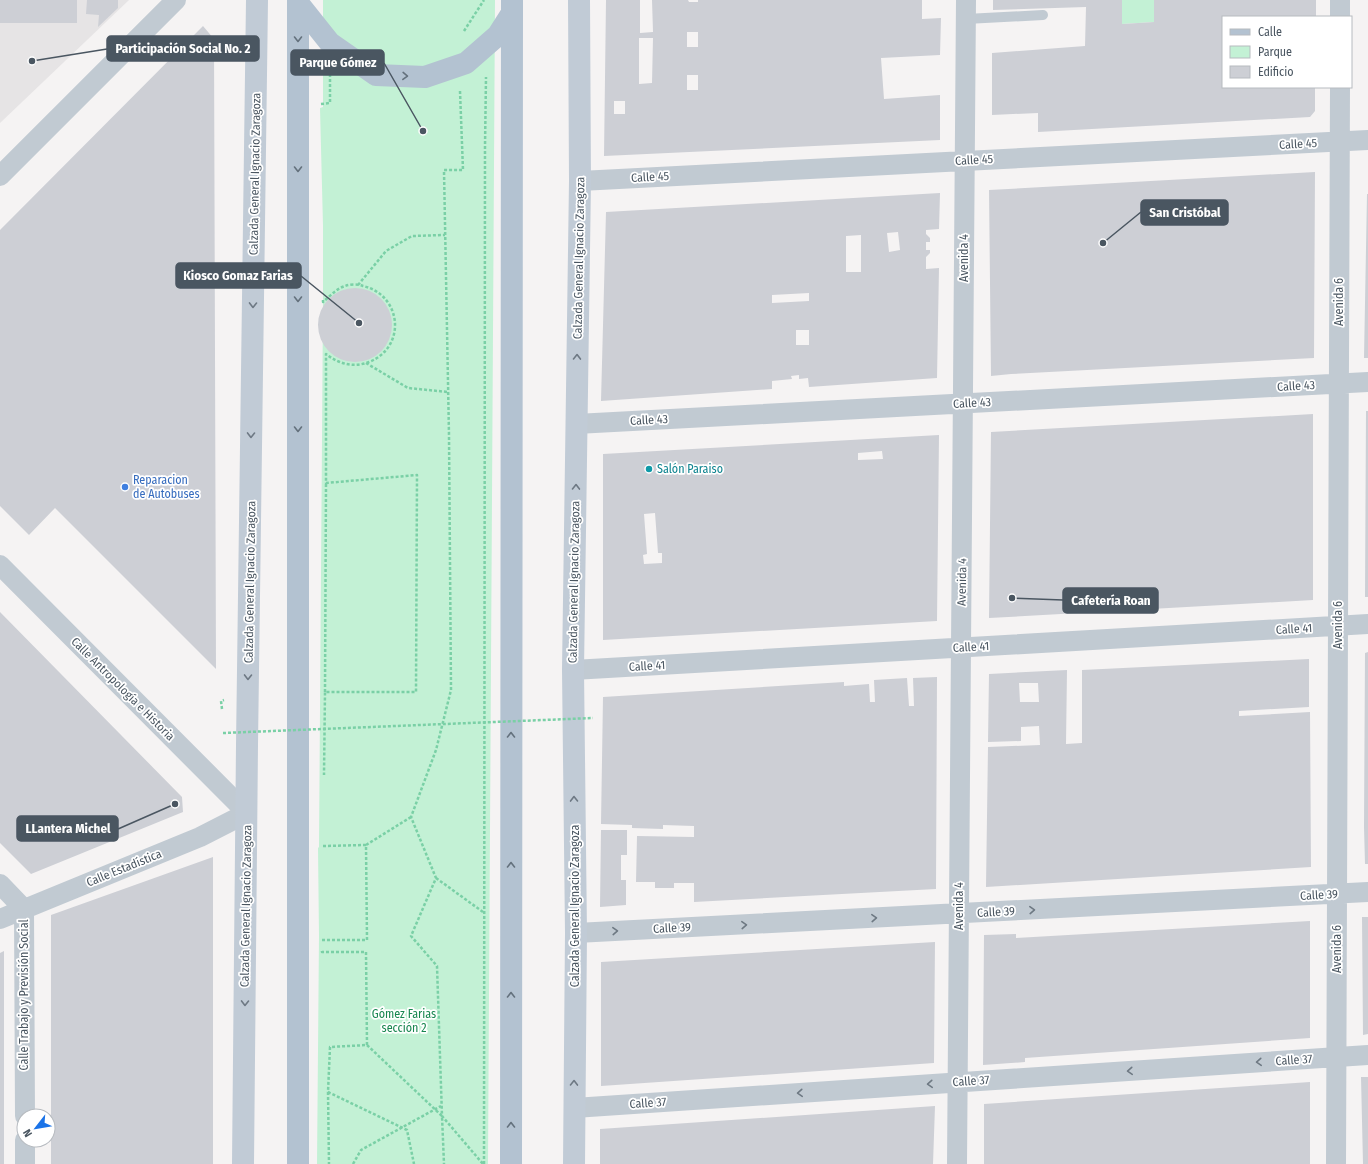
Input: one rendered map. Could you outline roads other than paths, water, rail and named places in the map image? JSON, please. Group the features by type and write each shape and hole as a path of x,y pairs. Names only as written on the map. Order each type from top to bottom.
{"main road":[{"name":"Calzada General Ignacio Zaragoza","path":"243,1164 257,0"},
{"name":"Calzada General Ignacio Zaragoza","path":"574,1164 576,934 573,670 580,180 579,0"},
{"path":"298,2 330,44 376,75 425,77 466,63 498,35 512,6"},
{"path":"298,2 298,1164"},
{"path":"510,1164 512,6"}],"street":[{"path":"0,176 176,0"},
{"path":"1340,0 1340,16"},
{"name":"Avenida 4","path":"957,1164 966,10"},
{"name":"Avenida 6","path":"1336,1164 1340,88"},
{"name":"Calle 45","path":"580,180 1368,140"},
{"name":"Calle 43","path":"576,424 1368,382"},
{"name":"Calle Antropología e Historia","path":"0,565 247,813"},
{"name":"Calle 41","path":"573,670 1368,624"},
{"name":"Calle Estadística","path":"0,919 200,837 247,813"},
{"name":"Calle Trabajo y Previsión Social","path":"0,884 24,909 25,1108"},
{"name":"Calle 39","path":"576,934 1368,892"},
{"name":"Calle 37","path":"574,1108 1368,1055"},
{"path":"25,1148 25,1164"}],"lane":[{"path":"966,10 1043,15"}],"place":[{"name":"Participación Social No. 2","path":"32,61"},
{"name":"Parque Gómez","path":"423,131"},
{"name":"San Cristóbal","path":"1103,243"},
{"name":"Kiosco Gomaz Farias","path":"359,323"},
{"name":"Salón Paraiso","path":"649,469"},
{"name":"Reparacion de Autobuses","path":"125,487"},
{"name":"Cafetería Roan","path":"1012,598"},
{"name":"LLantera Michel","path":"175,804"}],"park label":[{"name":"Gómez Farias sección 2","path":"404,1021"}]}
